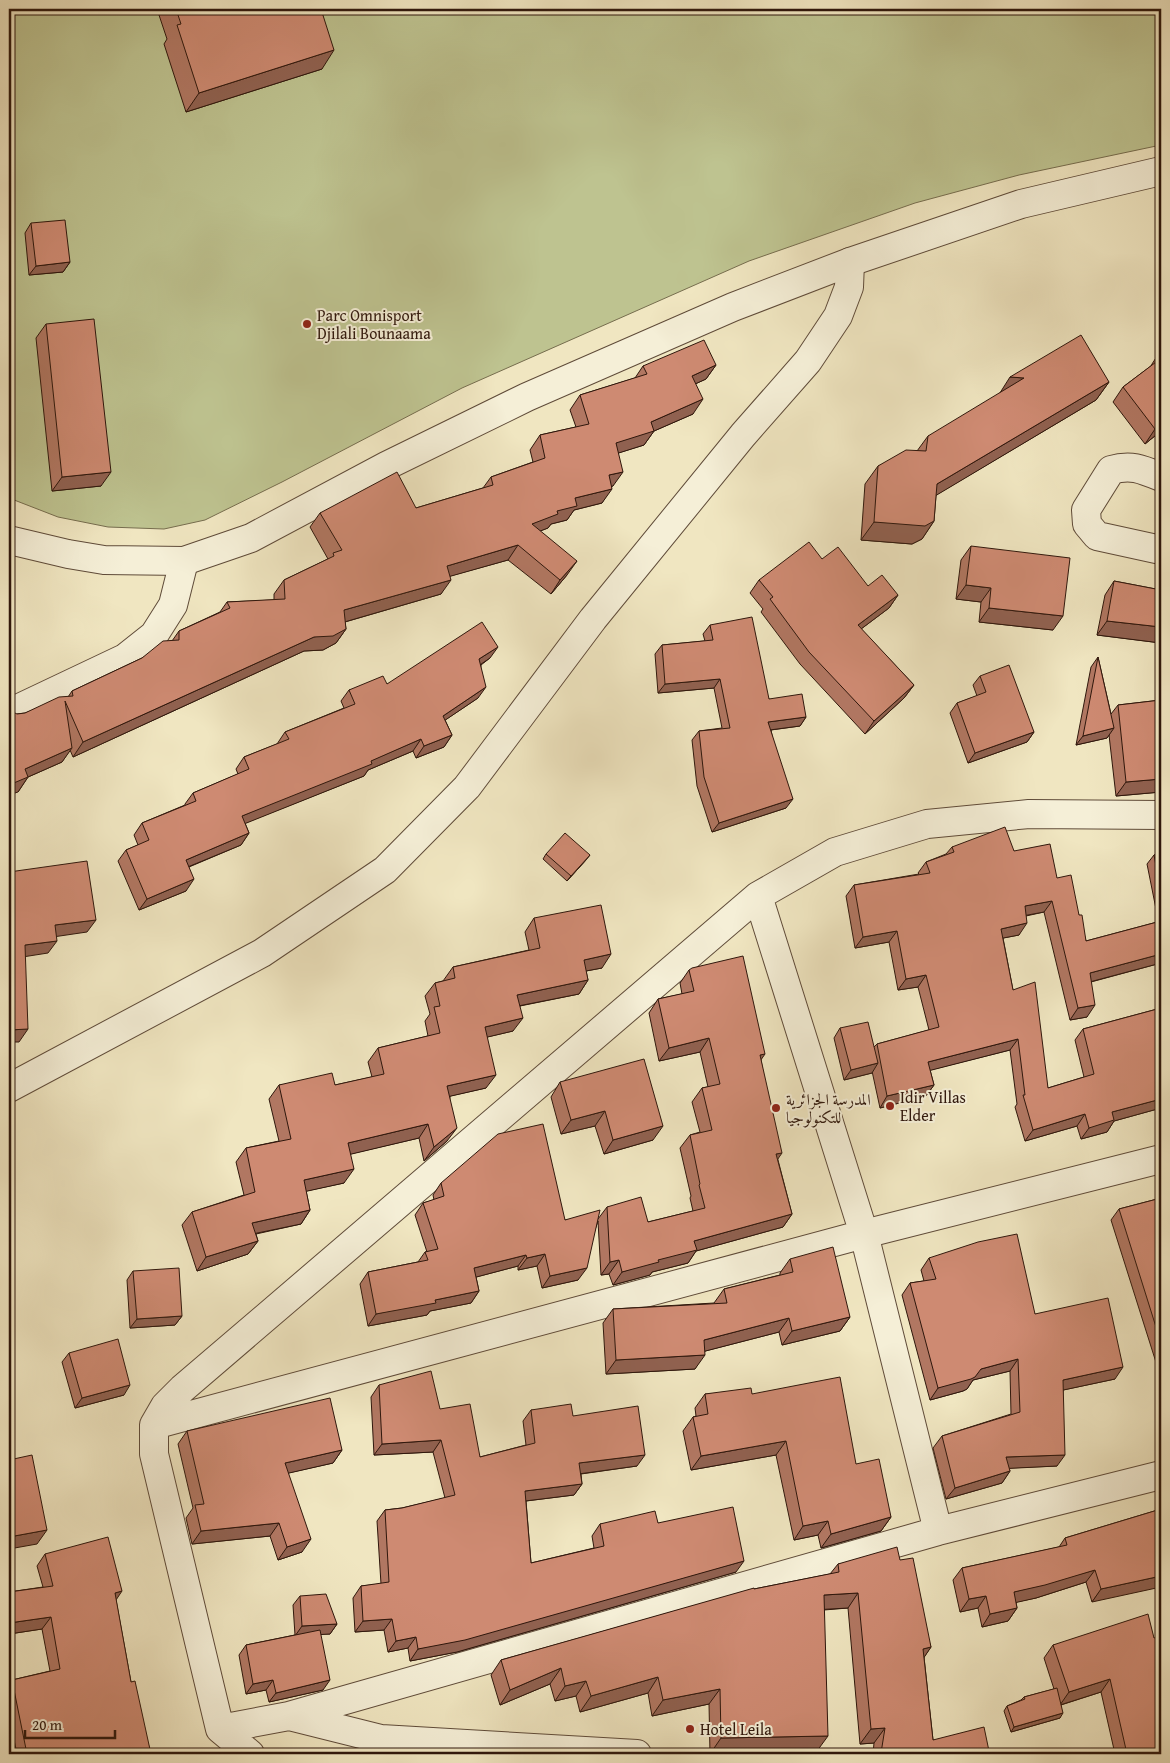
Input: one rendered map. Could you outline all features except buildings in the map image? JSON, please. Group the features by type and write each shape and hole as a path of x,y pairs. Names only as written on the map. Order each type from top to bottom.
{"street":[{"path":"9,540 68,554 104,560 184,561 251,538 386,466 527,397 733,307 850,262 1021,204 1161,171"},
{"path":"9,1088 262,953 385,870 467,787 593,619 743,435 808,361 838,316 849,287 850,262"},
{"path":"1161,477 1140,468 1124,466 1110,470 1086,510 1087,524 1097,536 1161,550"},
{"path":"9,523 68,554"},
{"path":"9,713 125,658 154,635 173,605 184,561"},
{"path":"250,1754 220,1729 154,1454 154,1425 165,1406 182,1389 758,896 835,852 927,824 1029,814 1161,815"},
{"path":"758,896 864,1234 938,1531"},
{"path":"154,1425 864,1234 1161,1159"},
{"path":"220,1729 289,1716 938,1531 1161,1475"},
{"path":"289,1716 381,1739 637,1754"}],"green space":[{"name":"Parc Omnisport Djilali Bounaama","path":"9,9 1161,9 1161,145 1019,175 915,203 749,261 462,388 205,520 164,529 108,527 58,517 9,498"}],"place":[{"name":"Parc Omnisport Djilali Bounaama","path":"307,324"},
{"name":"Idir Villas Elder","path":"890,1106"},
{"name":"المدرسة الجزائرية للتكنولوجيا","path":"776,1108"},
{"name":"Hotel Leila","path":"690,1729"}]}
